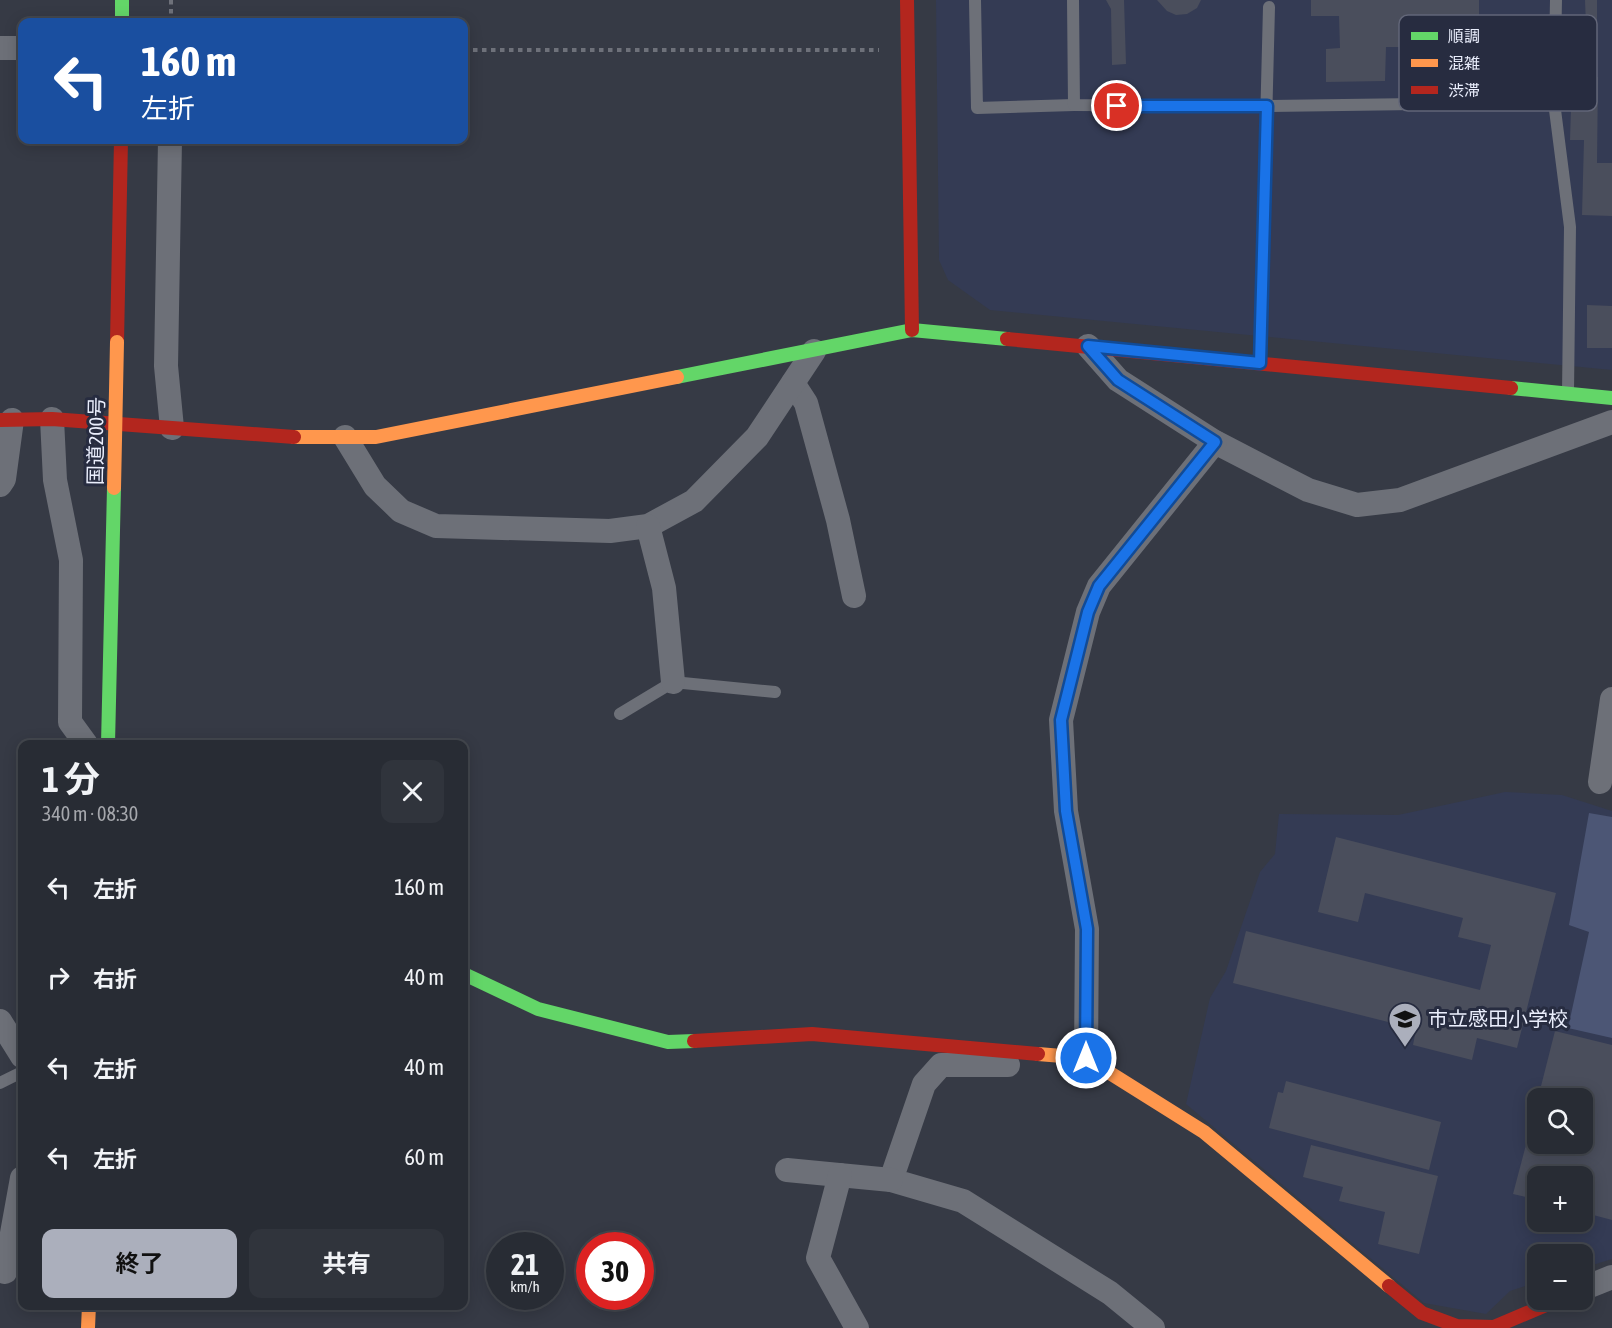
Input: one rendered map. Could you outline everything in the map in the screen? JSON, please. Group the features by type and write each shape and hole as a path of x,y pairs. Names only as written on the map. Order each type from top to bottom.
{"main road":[{"path":"122,0 122,18"},
{"path":"907,0 912,330"},
{"name":"国道200号","path":"108,740 121,144"},
{"path":"6,420 52,419 309,438 376,437 912,330 1612,398"},
{"path":"468,976 538,1009 668,1042 812,1034 1086,1058 1204,1132 1422,1313 1457,1326 1494,1327 1534,1310"}],"street":[{"path":"0,48 18,48"},
{"path":"170,144 166,366 172,428"},
{"path":"1088,346 1118,380 1215,442 1308,490 1357,505 1400,500 1612,422"},
{"path":"345,437 375,486 401,512 436,526 610,531 648,526 694,501 757,437 814,351"},
{"path":"793,382 808,414 838,520 854,596"},
{"path":"52,419 55,480 71,560 70,722 83,740"},
{"path":"0,485 4,479 6,420"},
{"path":"891,1180 924,1084 941,1065 1056,1064 1086,1058 1087,929 1066,811 1061,720 1088,612 1099,586 1215,442"},
{"path":"648,526 664,588 673,682"},
{"path":"1600,782 1612,699"},
{"path":"0,1021 18,1050"},
{"path":"787,1170 891,1180 963,1201 1110,1293 1153,1328"},
{"path":"840,1175 818,1258 857,1328"},
{"path":"5,1272 18,1200"},
{"path":"1593,1285 1612,1277"}],"lane":[{"path":"975,0 977,108 1074,105 1399,104"},
{"path":"1073,0 1074,105"},
{"path":"1556,0 1556,15"},
{"path":"1260,363 1269,7"},
{"path":"1555,111 1570,227 1568,393"},
{"path":"620,714 673,682 775,692"},
{"path":"0,1083 18,1074"}],"path":[{"path":"171,0 171,18"},
{"path":"468,50 906,50"}],"shaded area":[{"path":"936,0 1612,0 1612,370 990,310 948,280 939,260"},
{"name":"市立感田小学校","path":"1505,792 1562,795 1612,811 1612,1259 1593,1265 1593,1244 1527,1244 1527,1285 1510,1291 1486,1314 1424,1303 1186,1104 1210,998 1226,971 1260,872 1275,854 1279,814 1398,815"},
{"path":"1589,813 1612,817 1612,1038 1568,1028 1589,932 1569,925"}],"building":[{"path":"1106,0 1124,0 1126,64 1112,65 1111,9"},
{"path":"1157,0 1201,0 1197,8 1187,14 1176,15 1167,11"},
{"path":"1311,0 1479,0 1479,15 1399,15 1399,47 1386,47 1385,81 1326,82 1326,49 1340,48 1339,16 1311,16"},
{"path":"1585,0 1597,0 1597,15 1586,15"},
{"path":"1598,77 1597,163 1612,163 1612,216 1582,215 1584,140 1570,140 1571,111 1597,111"},
{"path":"1587,305 1612,306 1612,348 1587,348"},
{"path":"1336,837 1556,893 1517,1048 1477,1038 1472,1060 1413,1045 1416,1029 1233,983 1246,931 1480,990 1491,945 1458,937 1463,918 1365,893 1358,922 1318,912"},
{"path":"1555,1031 1612,1045 1612,1220 1593,1215 1593,1166 1527,1166 1527,1197 1513,1194 1527,1141 1527,1154 1593,1154 1593,1088 1541,1088"},
{"path":"1286,1081 1441,1122 1429,1170 1269,1128 1278,1092 1283,1093"},
{"path":"1311,1145 1438,1176 1419,1254 1378,1244 1385,1212 1339,1201 1343,1187 1303,1177"}],"traffic: fast":[{"path":"122,0 122,18"},
{"path":"677,377 912,330 1007,339"},
{"path":"1511,388 1612,398"},
{"path":"108,740 114,488"},
{"path":"468,976 538,1009 668,1042 694,1041"}],"traffic: slow":[{"path":"114,488 117,342"},
{"path":"294,437 376,437 677,377"},
{"path":"1038,1054 1086,1058 1204,1132 1389,1286"},
{"path":"88,1328 89,1310"}],"traffic: jam":[{"path":"907,0 912,330"},
{"path":"117,342 121,144"},
{"path":"1007,339 1511,388"},
{"path":"0,420 52,419 294,437"},
{"path":"694,1041 812,1034 1038,1054"},
{"path":"1389,1286 1422,1313 1457,1326 1494,1327 1534,1310"}],"place":[{"name":"市立感田小学校","path":"1405,1048"}],"route":[{"path":"1086,1058 1087,929 1066,811 1061,720 1088,612 1099,586 1215,442 1118,380 1088,346 1260,363 1267,106 1117,106"}]}
